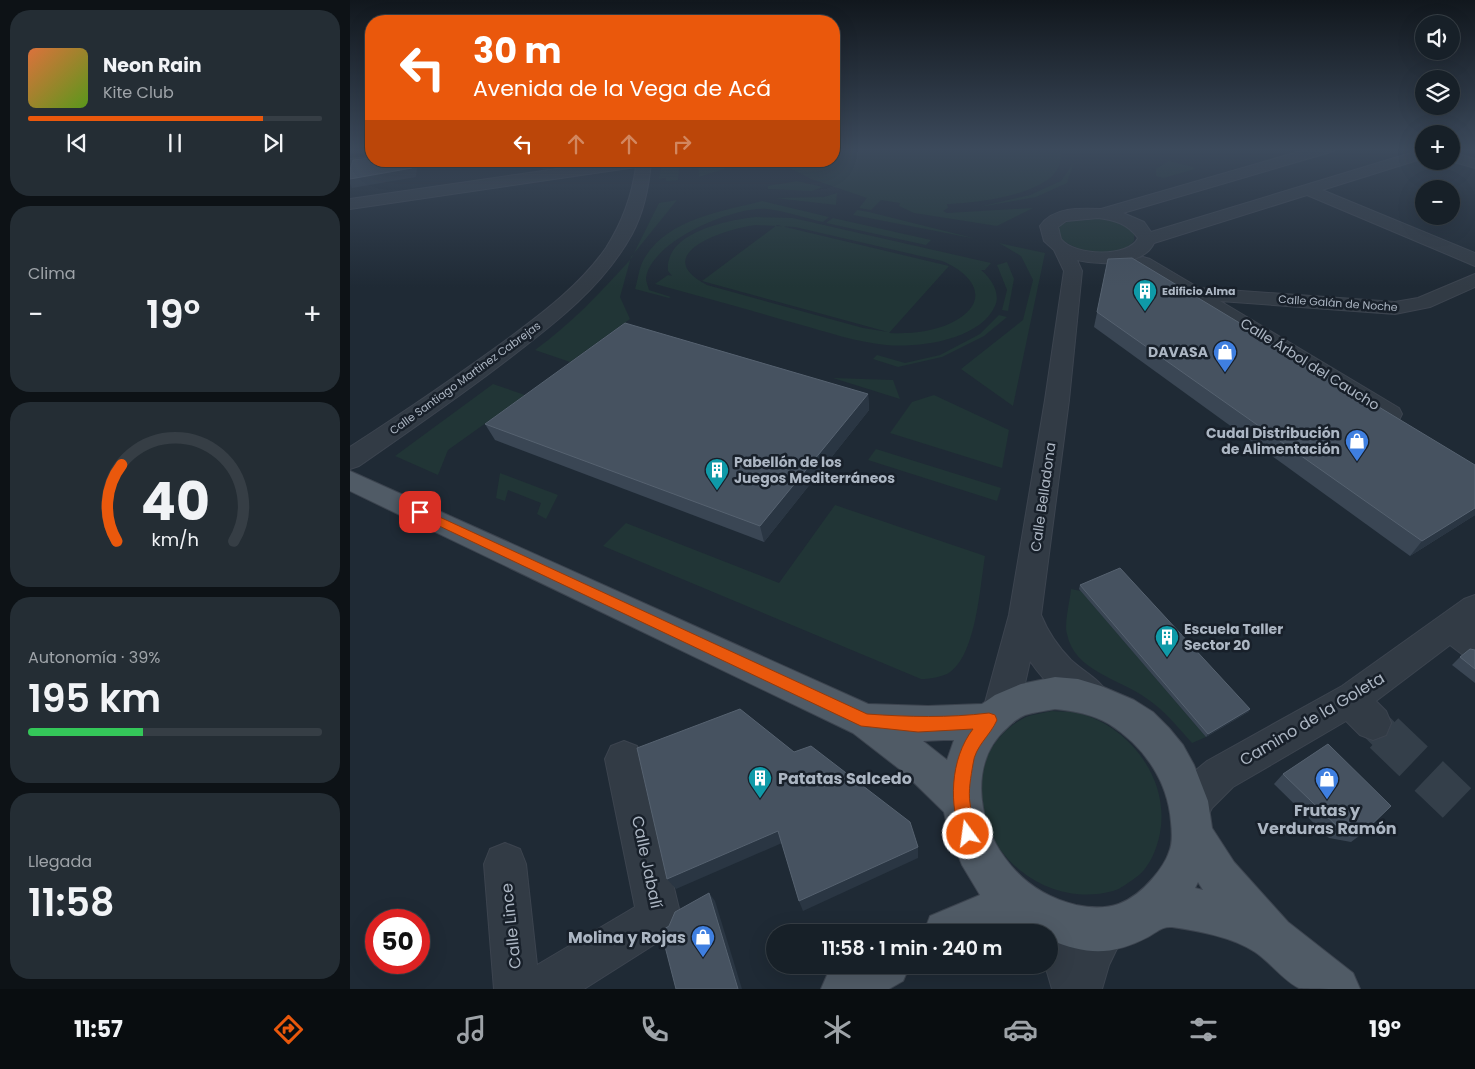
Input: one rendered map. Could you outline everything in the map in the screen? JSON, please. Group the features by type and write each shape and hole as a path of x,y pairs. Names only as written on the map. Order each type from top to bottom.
{"main road":[{"path":"350,480 866,721 902,745 933,771 961,801"},
{"path":"866,721 918,725 955,724 995,715 1029,697 1055,693 1075,694 1092,698 1118,709 1144,726 1168,754 1185,789 1191,822 1191,848 1180,875 1170,891 1158,904 1137,920 1104,930 1079,927 1021,900 987,869 968,834 961,801 965,762 969,747 995,715"},
{"path":"1191,822 1219,877 1272,938 1337,989"},
{"path":"964,924 1021,900"},
{"path":"1158,904 1203,911 1243,924 1272,938"},
{"path":"844,989 871,974"}],"street":[{"path":"350,204 417,194"},
{"name":"Calle Santiago Martinez Cabrejas","path":"350,460 464,381 538,326 588,280 604,262 623,234 638,194"},
{"path":"1100,214 1169,194"},
{"path":"1068,260 1053,241 1048,231 1052,222 1060,217 1075,214 1100,214 1123,218 1144,231 1145,250 1294,194"},
{"path":"1320,194 1475,260"},
{"name":"Calle Árbol del Caucho","path":"1068,260 1118,258 1145,250 1196,294 1411,427"},
{"name":"Calle Belladona","path":"1068,260 1045,483 1025,615 1034,639 1054,667 1092,698"},
{"name":"Calle Galán de Noche","path":"1196,294 1395,308 1423,303 1475,280"},
{"path":"995,715 1025,615"},
{"name":"Camino de la Goleta","path":"1191,822 1198,794 1220,774 1362,711 1467,627"},
{"name":"Calle Jabalí","path":"541,989 659,917 624,759"},
{"path":"1174,764 1207,775 1220,774"},
{"name":"Calle Lince","path":"505,864 517,989"},
{"path":"1021,900 1064,950 1075,989"},
{"path":"1079,989 1089,958 1104,930"}],"green space":[{"path":"837,194 836,205 775,198 824,197"},
{"path":"856,194 1014,194 999,198 947,204 948,208 943,211 947,213 1033,208 997,226 914,213 899,206 900,203 881,200 871,210 859,208 867,198"},
{"path":"1042,194 1036,197 979,207 1030,195"},
{"path":"677,200 634,254 659,203"},
{"path":"762,201 829,217 823,222 767,209 735,213 716,220 696,228 678,239 662,251 651,264 646,278 649,290 671,297 635,289 642,262 654,245 666,235 696,219"},
{"path":"857,210 869,212 977,239 853,215"},
{"path":"756,217 793,218 991,263 985,270 981,270 994,286 997,301 987,318 963,334 931,343 900,346 864,342 655,284 668,275 672,276 668,271 669,258 676,247 687,238 700,230 715,225","holes":["756,225 776,226 702,281 888,332 863,328 707,285 691,274 685,263 688,253 698,244 712,237 743,227","783,226 795,227 942,261 954,267 971,281 975,290 972,307 964,315 951,323 936,328 913,333 889,333 949,266"]},
{"path":"833,218 931,240 926,245 826,223"},
{"path":"1098,218 1113,221 1126,227 1134,234 1134,241 1118,251 1097,253 1076,248 1060,238 1058,229 1066,222 1076,219"},
{"path":"999,243 1045,253 1013,406 961,369 1023,320 1033,280 1021,256"},
{"path":"630,260 620,297 630,319 570,362 535,350 585,308"},
{"path":"1007,262 1014,279 1008,311 1002,310 1007,290 997,265"},
{"path":"999,315 1007,317 984,336 942,357 898,367 873,359 877,355 905,363 940,355 980,334"},
{"path":"833,378 893,380 900,399"},
{"path":"493,384 525,395 448,450 438,475 395,456"},
{"path":"934,395 1009,430 1002,468 890,433 912,402"},
{"path":"876,449 1001,488 997,501 868,460"},
{"path":"500,473 558,495 546,519 537,514 541,503 508,490 505,501 496,498"},
{"path":"835,505 985,556 975,621 970,638 957,666 947,674 921,679 603,546 626,523 779,583"},
{"path":"1071,589 1081,591 1206,737 1192,743 1153,703 1135,691 1099,673 1079,657 1071,647 1066,629"},
{"path":"1052,711 1078,713 1097,720 1114,730 1142,758 1152,775 1159,794 1161,813 1160,833 1152,858 1140,874 1116,890 1084,895 1057,890 1032,879 1011,862 994,840 984,815 981,788 989,753 1002,735 1019,721 1029,716"}],"building":[{"path":"1132,258 1475,465 1475,508 1422,541 1097,312 1108,259"},
{"name":"Pabellón de los Juegos Mediterráneos","path":"625,323 868,394 760,526 485,424"},
{"name":"Escuela Taller Sector 20","path":"1120,568 1250,709 1208,734 1080,585"},
{"path":"1470,649 1475,650 1475,669 1460,657"},
{"name":"Patatas Salcedo","path":"740,709 794,752 811,746 910,822 918,847 799,901 778,831 667,879 637,748"},
{"name":"Frutas y Verduras Ramón","path":"1328,744 1391,806 1363,833 1340,829 1283,774"},
{"name":"Molina y Rojas","path":"709,893 738,989 676,989 661,931 669,926 675,912"}],"tunnel":[{"path":"1373,723 1385,735"},
{"path":"1384,733 1457,803"}],"place":[{"name":"Edificio Alma","path":"1145,312"},
{"name":"DAVASA","path":"1225,373"},
{"name":"Cudal Distribución de Alimentación","path":"1357,462"},
{"name":"Pabellón de los Juegos Mediterráneos","path":"717,491"},
{"name":"Escuela Taller Sector 20","path":"1167,658"},
{"name":"Patatas Salcedo","path":"760,799"},
{"name":"Frutas y Verduras Ramón","path":"1327,800"},
{"name":"Molina y Rojas","path":"703,958"}],"route":[{"path":"420,512 866,721 918,725 955,724 989,720 969,747 965,762 961,801 968,834"}]}
